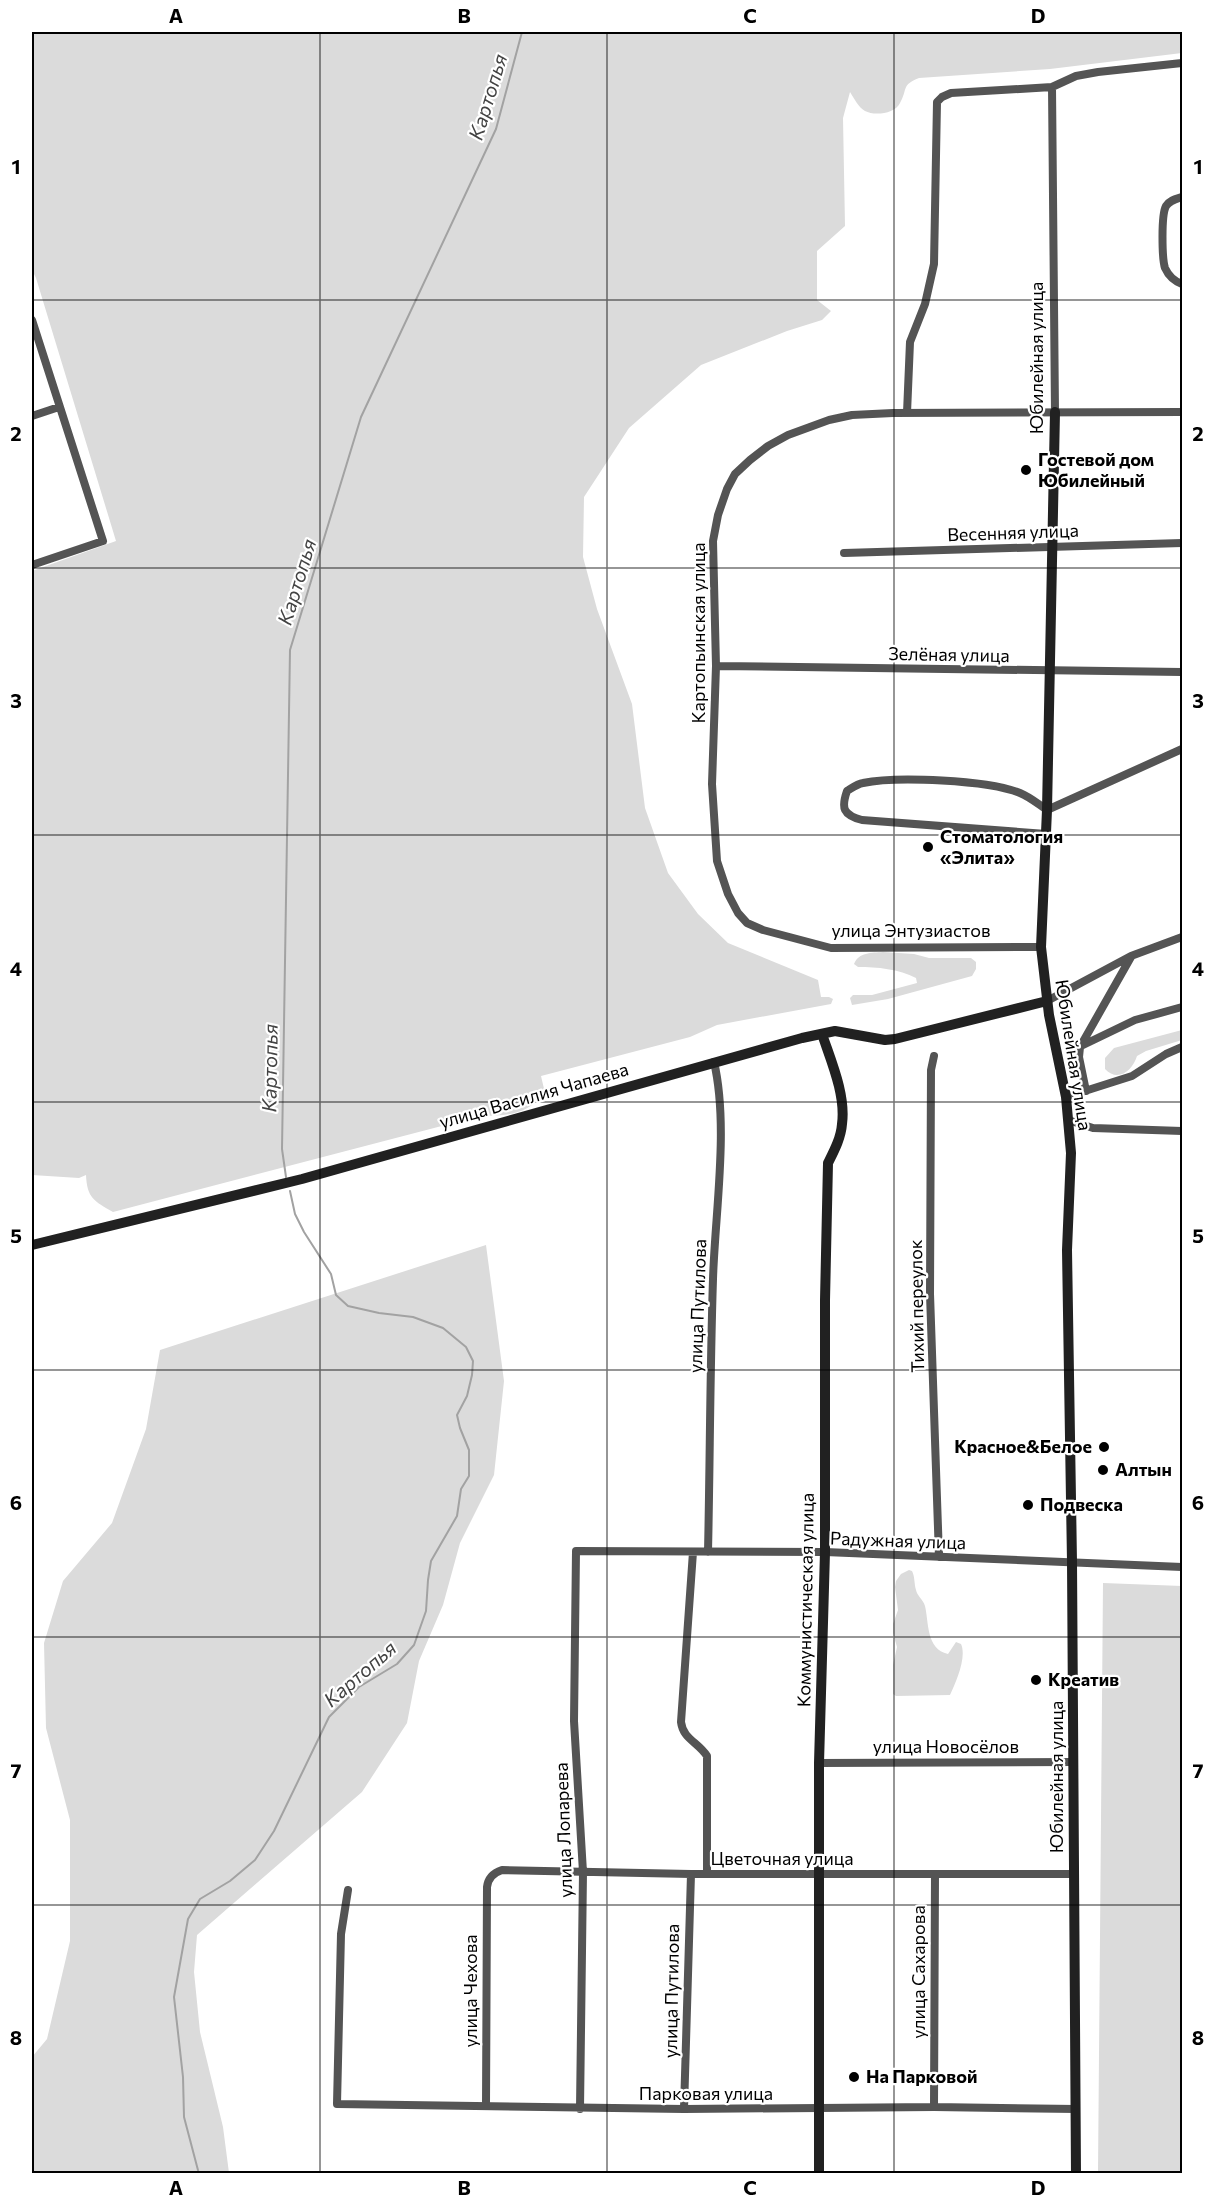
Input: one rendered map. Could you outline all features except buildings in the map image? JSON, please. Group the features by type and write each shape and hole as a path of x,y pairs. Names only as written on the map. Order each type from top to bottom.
{"street":[{"path":"907,413 910,342 925,304 934,264 937,102 951,93 1052,87 1076,76 1182,63"},
{"name":"Юбилейная улица","path":"1052,87 1055,412 1047,810 1041,946 1047,1001 1066,1096 1071,1153 1067,1260 1072,1562 1076,2174"},
{"path":"1182,197 1166,206 1163,219 1164,266 1170,277 1182,284"},
{"path":"32,320 103,541 32,565"},
{"path":"32,416 59,406"},
{"name":"Картопьинская улица","path":"717,861 712,784 716,666 713,541 718,515 735,474 768,446 809,426 852,415 1182,412"},
{"name":"Весенняя улица","path":"844,553 1182,543"},
{"name":"Зелёная улица","path":"716,666 1182,672"},
{"path":"1046,834 862,820 852,818 846,813 843,803 847,792 861,783 881,780 962,782 1021,793 1047,810 1182,749"},
{"name":"улица Энтузиастов","path":"717,861 728,894 738,913 747,923 763,930 831,948 1041,946"},
{"path":"1047,1001 1131,956 1182,937"},
{"path":"1086,1091 1079,1057 1080,1047 1131,956"},
{"name":"улица Василия Чапаева","path":"32,1245 303,1179 714,1062 822,1034 835,1031 885,1040 895,1039 1047,1001"},
{"path":"1080,1047 1135,1020 1182,1007"},
{"name":"Коммунистическая улица","path":"819,2174 819,1763 825,1552 825,1299 828,1163 842,1124 842,1103 822,1034"},
{"path":"1066,1096 1132,1076 1166,1054 1182,1047"},
{"name":"Тихий переулок","path":"934,1056 931,1070 930,1294 939,1557"},
{"name":"улица Путилова","path":"708,1552 713,1279 720,1142 718,1081 714,1062"},
{"path":"1068,1120 1093,1128 1182,1131"},
{"name":"Радужная улица","path":"576,1551 825,1552 1182,1567"},
{"name":"улица Лопарева","path":"576,1551 574,1720 583,1872 580,2109"},
{"path":"693,1552 681,1722 682,1730 687,1738 706,1756 707,1874"},
{"name":"улица Новосёлов","path":"819,1763 1073,1762"},
{"name":"Цветочная улица","path":"491,1876 502,1870 691,1874 1074,1874"},
{"name":"улица Путилова","path":"684,2109 691,1874"},
{"name":"улица Сахарова","path":"934,1874 934,2107"},
{"name":"улица Чехова","path":"486,2106 487,1887 491,1876"},
{"name":"Парковая улица","path":"348,1890 341,1934 337,2104 580,2109 934,2107 1076,2109"}],"shaded area":[{"path":"32,32 1182,32 1182,53 1050,69 919,78 907,85 894,110 884,113 865,111 850,92 843,118 845,226 817,251 817,300 831,311 822,320 787,331 701,365 629,428 584,497 583,557 597,609 632,704 645,808 668,873 698,914 728,943 818,980 821,997 833,999 831,1004 717,1025 690,1037 541,1076 545,1093 538,1101 516,1113 480,1116 113,1212 101,1205 90,1194 86,1175 79,1178 32,1175 32,571 116,541 32,270"},
{"path":"883,952 914,954 929,958 971,958 976,962 976,969 972,976 888,999 852,1005 850,998 853,995 872,995 917,983 916,978 902,972 858,967 854,964 862,955"},
{"path":"1182,1030 1182,1040 1137,1056 1129,1070 1124,1073 1115,1075 1105,1069 1105,1058 1114,1048"},
{"path":"486,1245 504,1381 494,1475 460,1543 443,1605 419,1661 407,1723 362,1792 197,1935 194,1972 200,2032 223,2127 229,2173 32,2173 32,2057 47,2039 70,1941 70,1820 46,1728 44,1643 63,1581 112,1523 146,1429 160,1350"},
{"path":"912,1571 917,1592 925,1606 930,1634 936,1647 948,1654 956,1642 961,1644 962,1662 950,1695 896,1696 893,1694 893,1665 897,1647 893,1624 898,1610 895,1587 901,1574"},
{"path":"1103,1583 1182,1586 1182,2173 1098,2173"}],"waterway":[{"name":"Картопья","path":"286,1177 282,1149 290,650 361,417 496,129 522,32"},
{"name":"Картопья","path":"199,2174 184,2117 183,2077 174,1997 188,1919 200,1899 230,1881 255,1860 274,1831 329,1717 359,1687 397,1664 414,1645 426,1611 431,1561 457,1516 461,1489 469,1476 469,1450 457,1415 467,1396 472,1375 473,1361 466,1347 443,1328 413,1317 348,1306 336,1295 331,1274 304,1232 295,1214 290,1191"}],"place":[{"name":"Гостевой дом Юбилейный","path":"1026,470"},
{"name":"Стоматология «Элита»","path":"928,847"},
{"name":"Красное&Белое","path":"1104,1447"},
{"name":"Алтын","path":"1103,1470"},
{"name":"Подвеска","path":"1028,1505"},
{"name":"Креатив","path":"1036,1680"},
{"name":"На Парковой","path":"854,2077"}]}
